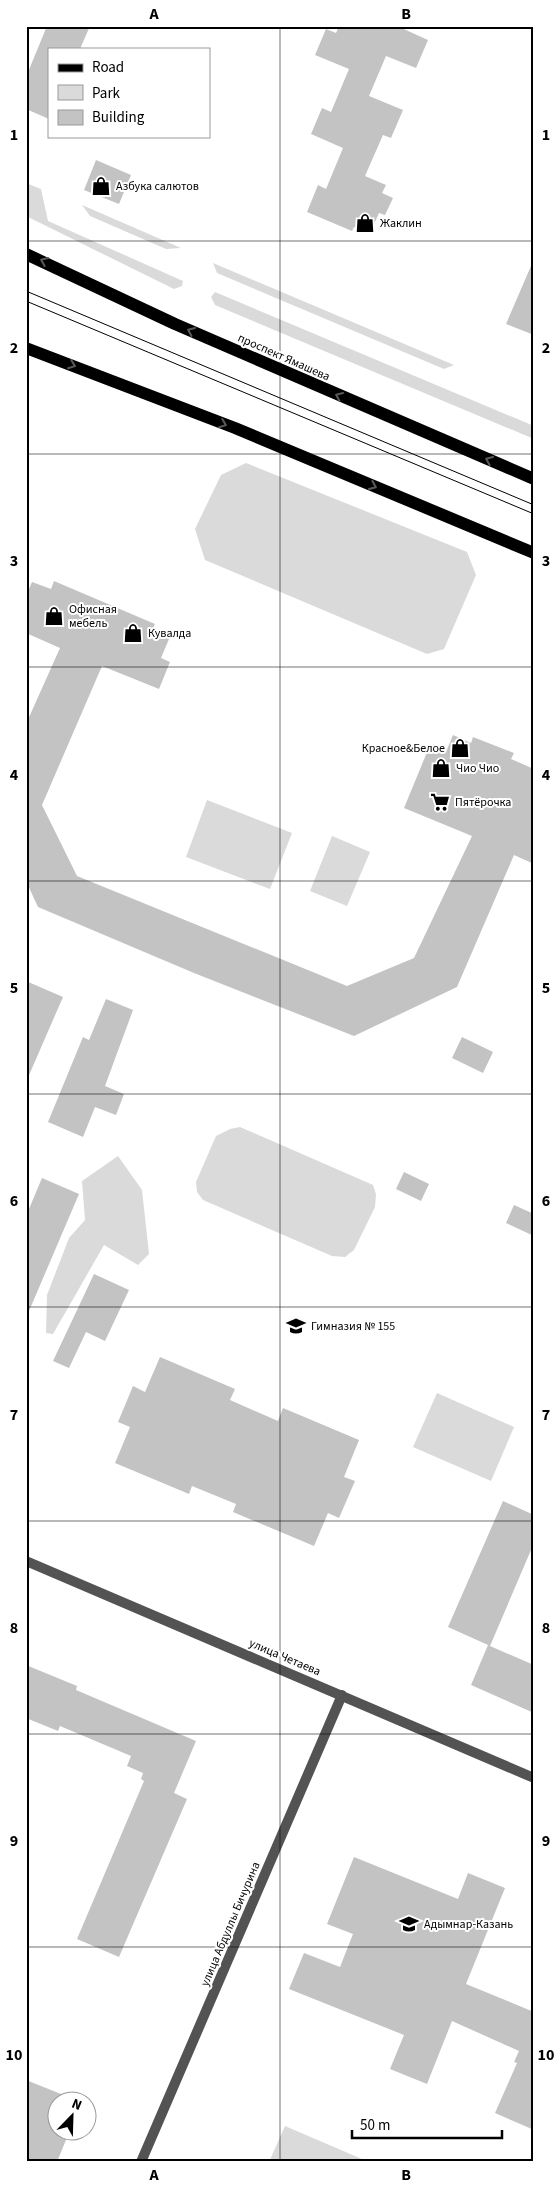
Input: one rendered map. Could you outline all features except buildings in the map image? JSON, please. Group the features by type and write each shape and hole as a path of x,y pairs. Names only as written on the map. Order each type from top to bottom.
{"main road":[{"name":"проспект Ямашева","path":"26,254 175,324 534,479"},
{"path":"26,348 235,428 534,553"}],"street":[{"name":"улица Четаева","path":"26,1561 534,1778"},
{"name":"улица Абдуллы Бичурина","path":"141,2162 342,1695"}],"green space":[{"path":"26,183 41,189 48,221 183,281 182,286 174,289 26,216"},
{"path":"82,205 181,248 166,249 90,216"},
{"path":"213,263 454,365 444,369 217,273"},
{"path":"215,292 534,426 534,439 215,305 211,297"},
{"path":"246,463 467,552 476,575 444,649 427,654 205,560 195,529 221,475"},
{"path":"207,800 292,833 270,889 186,857"},
{"path":"332,836 370,852 347,906 310,891"},
{"path":"240,1127 373,1185 376,1194 375,1207 354,1250 345,1257 332,1256 203,1200 197,1192 196,1182 216,1136 230,1129"},
{"path":"118,1156 142,1190 149,1254 138,1265 104,1245 53,1334 46,1333 47,1295 69,1238 85,1220 82,1181"},
{"path":"437,1393 514,1427 491,1481 413,1447"},
{"path":"285,2126 369,2162 269,2162"}],"tram line":[{"path":"26,291 534,505"},
{"path":"26,301 534,514"}],"place":[{"name":"Азбука салютов","path":"101,186"},
{"name":"Жаклин","path":"365,223"},
{"name":"Офисная мебель","path":"54,616"},
{"name":"Кувалда","path":"133,633"},
{"name":"Красное&Белое","path":"460,748"},
{"name":"Чио Чио","path":"441,768"},
{"name":"Пятёрочка","path":"440,802"},
{"name":"Гимназия № 155","path":"296,1326"},
{"name":"Адымнар-Казань","path":"409,1924"}]}
